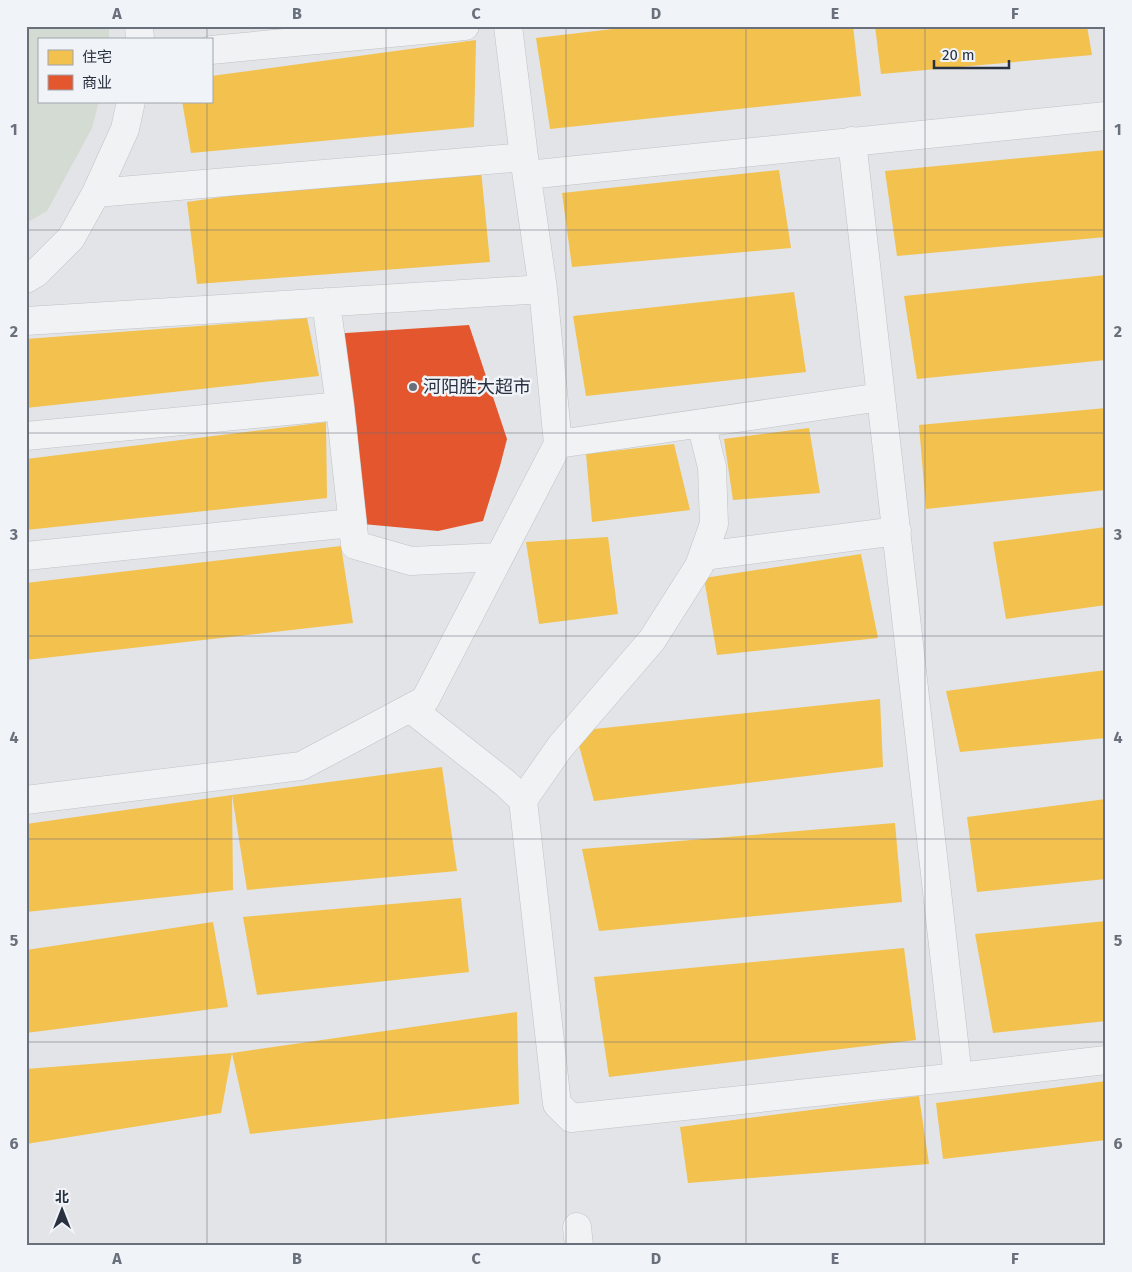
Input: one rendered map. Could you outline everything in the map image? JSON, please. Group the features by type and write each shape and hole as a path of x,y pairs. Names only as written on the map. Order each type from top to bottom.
{"street":[{"path":"212,50 465,26"},
{"path":"26,800 300,766 425,700 558,444 543,289 525,166 508,26"},
{"path":"26,279 36,273 72,238 96,193 125,129 131,102"},
{"path":"96,193 525,166 852,141 1106,116"},
{"path":"852,141 958,1077"},
{"path":"26,321 543,289"},
{"path":"326,302 340,406 355,545 411,561 499,557"},
{"path":"558,444 881,397"},
{"path":"26,436 340,406"},
{"path":"523,800 560,747 652,640 699,566 714,524 712,467 701,423"},
{"path":"26,556 352,523"},
{"path":"702,556 897,531"},
{"path":"410,708 505,783 523,800 557,1104 571,1118 1106,1060"}],"shaded area":[{"path":"26,26 109,26 109,38 38,38 38,102 99,102 92,128 47,211 26,223"}],"building: 住宅":[{"path":"638,26 853,26 861,96 550,129 536,38"},
{"path":"875,26 1087,26 1092,55 881,74"},
{"path":"476,40 474,127 191,153 182,102 212,102 212,76"},
{"path":"1106,150 1106,237 897,256 885,171"},
{"path":"480,160 490,262 197,284 187,202"},
{"path":"779,170 791,248 572,267 562,193"},
{"path":"1106,275 1106,360 917,379 904,296"},
{"path":"794,292 806,372 586,396 573,316"},
{"path":"307,318 319,376 26,408 26,339"},
{"path":"1106,408 1106,490 926,509 919,425"},
{"path":"326,422 327,498 26,530 26,459"},
{"path":"809,428 820,493 733,500 724,439"},
{"path":"674,444 690,510 592,522 586,454"},
{"path":"1106,527 1106,605 1006,619 993,542"},
{"path":"608,537 618,614 539,624 526,542"},
{"path":"341,546 353,623 26,660 26,583"},
{"path":"861,554 878,638 717,655 704,578"},
{"path":"1106,670 1106,738 960,752 946,691"},
{"path":"880,699 883,767 594,801 575,731"},
{"path":"442,767 457,871 247,890 232,795"},
{"path":"232,795 233,890 26,912 26,824"},
{"path":"1106,799 1106,879 977,892 967,817"},
{"path":"895,823 902,902 599,931 582,849"},
{"path":"461,898 469,972 257,995 243,917"},
{"path":"1106,921 1106,1021 993,1033 975,934"},
{"path":"213,922 228,1007 26,1033 26,950"},
{"path":"904,948 916,1040 609,1077 594,977"},
{"path":"517,1012 519,1104 250,1134 232,1053"},
{"path":"232,1053 221,1113 26,1144 26,1069"},
{"path":"1106,1081 1106,1140 943,1159 936,1103"},
{"path":"919,1096 929,1164 688,1183 680,1127"}],"building: 商业":[{"name":"河阳胜大超市","path":"469,325 507,439 483,521 438,531 352,523 331,334"}],"place":[{"name":"河阳胜大超市","path":"413,387"}]}
